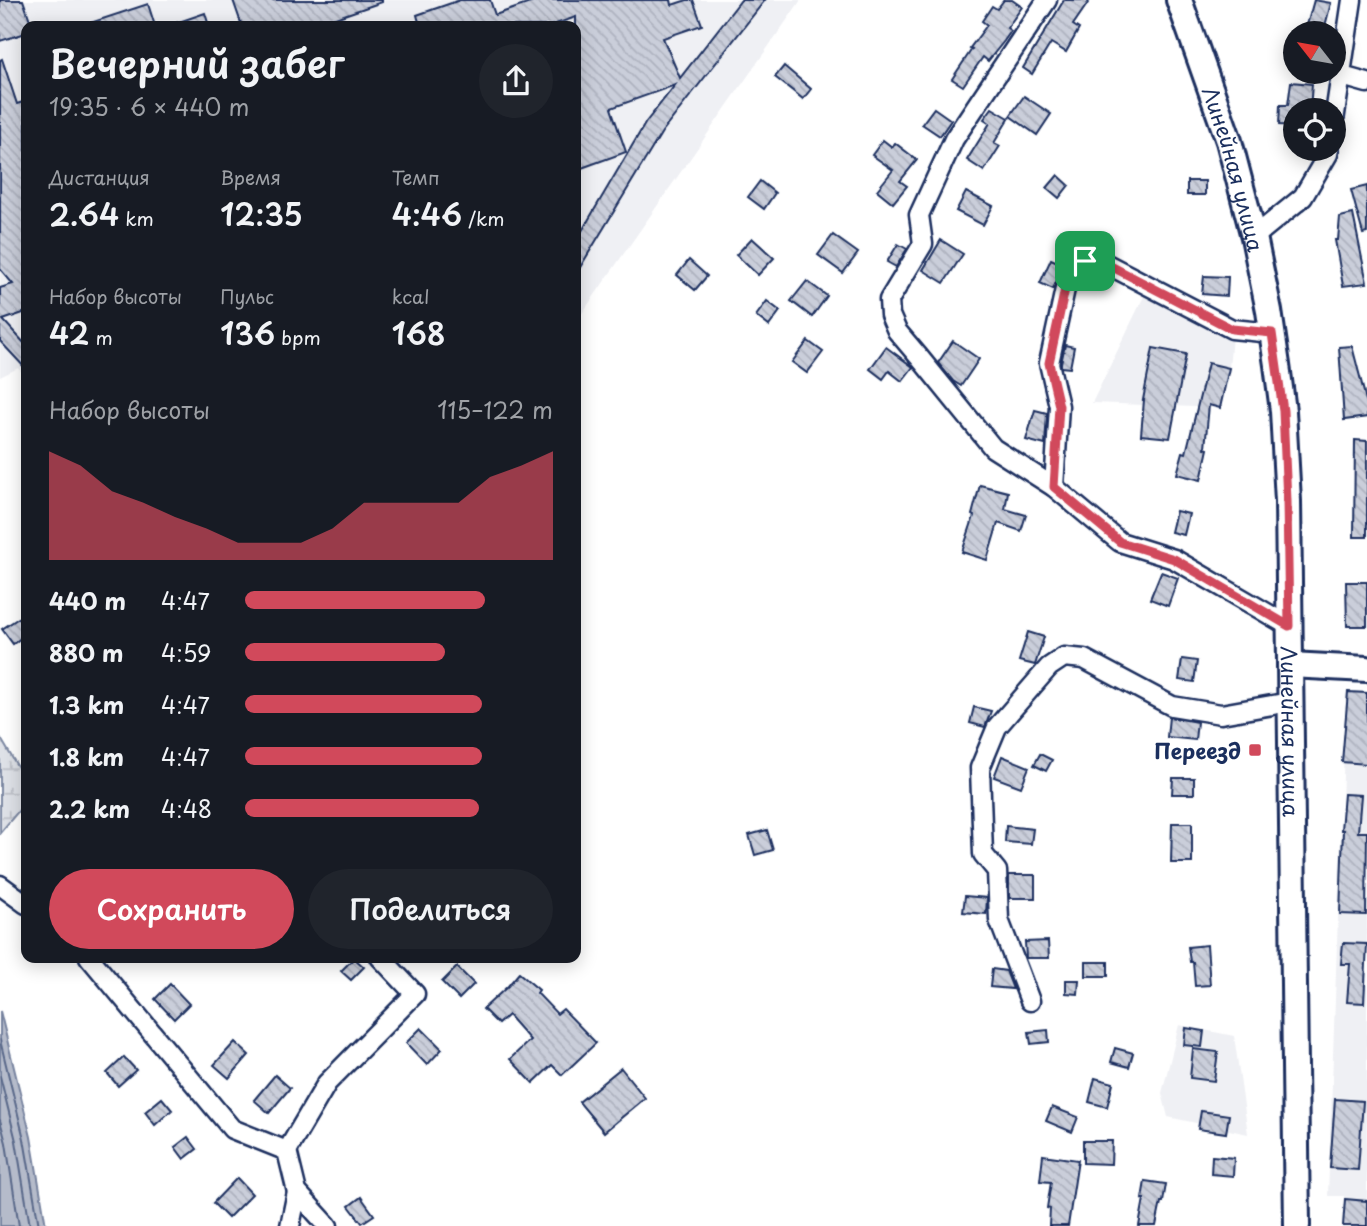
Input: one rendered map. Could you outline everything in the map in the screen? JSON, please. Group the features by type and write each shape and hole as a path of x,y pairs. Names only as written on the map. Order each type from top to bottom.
{"street":[{"path":"1046,0 954,139 919,215 923,244 889,300 890,316 897,331 993,448 1054,487 1120,542 1174,559 1289,626"},
{"name":"Линейная улица","path":"1179,0 1229,141 1254,237 1283,411 1290,665 1297,1226"},
{"path":"1346,46 1352,0"},
{"path":"1346,77 1367,83"},
{"path":"1254,237 1303,197 1324,161"},
{"path":"1054,487 1059,406 1049,363 1065,289 1074,271 1085,261 1099,260 1232,329 1272,333"},
{"path":"1030,1001 999,920 997,872 983,854 981,768 997,727 1049,667 1063,657 1084,659 1172,706 1220,714 1290,702"},
{"path":"1290,665 1367,669"},
{"path":"0,885 21,900"},
{"path":"94,963 232,1129 288,1152"},
{"path":"290,1226 297,1192 288,1152 327,1083 415,994 386,963"},
{"path":"297,1192 328,1226"}],"shaded area":[{"path":"0,0 801,0 581,315 581,21 21,21 21,371 18,368 0,377"},
{"path":"1146,292 1232,336 1229,368 1220,408 1092,403"},
{"path":"1346,691 1367,692 1367,1226 1343,1226 1344,1196 1328,1196"},
{"path":"1179,1025 1234,1036 1248,1134 1168,1117 1162,1093"}],"green space":[{"path":"0,737 21,773 21,808 0,833"}],"water":[{"path":"0,1011 31,1137 46,1226 0,1226"}],"building":[{"path":"0,0 23,0 30,21 21,21 21,35 0,41"},
{"path":"233,0 382,0 327,21 240,21"},
{"path":"460,0 490,0 495,15 539,0 671,0 672,5 693,0 702,25 663,38 680,78 741,0 765,0 662,132 581,266 581,232 646,122 675,85 611,108 626,152 581,168 581,21 576,21 576,17 564,21 419,21 417,15"},
{"path":"1004,0 1012,0 1022,7 1007,28 1011,31 988,61 983,57 963,86 952,79 987,25 982,21 992,6 997,9"},
{"path":"1064,0 1090,0 1073,25 1079,29 1066,52 1051,43 1032,74 1023,68"},
{"path":"1314,0 1331,3 1326,21 1308,21"},
{"path":"148,4 153,21 96,21"},
{"path":"205,13 207,21 182,21"},
{"path":"2,59 17,104 21,103 21,314 3,320 21,340 21,364 0,341 0,288 13,284 0,269"},
{"path":"784,66 811,89 803,99 775,77"},
{"path":"1291,84 1312,84 1311,98 1289,98"},
{"path":"1024,96 1051,114 1037,135 1010,116"},
{"path":"1280,105 1283,105 1283,125 1279,125"},
{"path":"934,108 951,120 940,136 922,124"},
{"path":"992,108 1009,118 994,143 1000,146 984,171 967,160 990,123 984,119"},
{"path":"883,140 892,147 895,143 917,160 900,181 907,186 893,203 877,190 893,170 872,155"},
{"path":"1058,175 1069,185 1059,198 1047,188"},
{"path":"760,181 775,193 764,209 748,197"},
{"path":"1187,181 1205,181 1205,195 1187,195"},
{"path":"1367,186 1367,233 1363,234 1351,190"},
{"path":"966,192 993,206 983,225 956,211"},
{"path":"1353,214 1367,283 1343,286 1335,240 1338,240 1340,217"},
{"path":"833,235 858,253 843,273 818,255"},
{"path":"752,238 774,258 758,275 736,255"},
{"path":"941,240 963,254 944,283 923,270"},
{"path":"898,244 907,249 896,267 887,262"},
{"path":"1051,259 1064,265 1053,289 1040,283"},
{"path":"689,260 707,276 695,290 677,275"},
{"path":"1204,276 1228,277 1227,296 1202,294"},
{"path":"807,281 827,296 812,317 791,301"},
{"path":"767,301 780,311 769,326 756,316"},
{"path":"808,341 823,352 807,373 792,362"},
{"path":"953,341 979,359 961,386 953,381 938,363"},
{"path":"1065,345 1074,347 1070,368 1061,367"},
{"path":"1352,346 1367,404 1367,417 1344,420 1339,347"},
{"path":"886,347 913,367 902,381 889,371 883,379 870,369"},
{"path":"1153,348 1186,354 1170,438 1141,435 1143,400"},
{"path":"1208,363 1229,368 1220,408 1209,405 1205,448 1208,449 1201,480 1177,474 1183,452 1186,453"},
{"path":"1035,410 1047,413 1045,445 1026,440"},
{"path":"1355,440 1367,441 1367,537 1354,537"},
{"path":"980,485 1008,492 1005,509 1026,515 1021,531 998,523 987,560 962,552 974,516 972,515"},
{"path":"1176,511 1189,514 1184,535 1171,532"},
{"path":"1161,572 1178,578 1168,606 1150,599"},
{"path":"1346,582 1367,582 1367,626 1347,626"},
{"path":"21,616 21,638 13,644 2,629"},
{"path":"1028,632 1044,637 1035,665 1019,661"},
{"path":"1182,659 1197,661 1194,682 1179,680"},
{"path":"1348,692 1367,693 1367,764 1342,762"},
{"path":"974,707 991,711 985,727 970,723"},
{"path":"1169,717 1197,722 1195,740 1167,737"},
{"path":"1040,754 1052,760 1046,771 1034,765"},
{"path":"1002,756 1029,767 1021,787 994,777"},
{"path":"1173,778 1194,778 1194,794 1172,794"},
{"path":"1344,794 1361,795 1358,832 1367,832 1366,915 1340,914"},
{"path":"1172,823 1192,823 1192,863 1171,863"},
{"path":"1006,826 1033,829 1031,844 1005,842"},
{"path":"767,830 773,850 755,855 749,835"},
{"path":"1009,875 1035,875 1035,898 1009,898"},
{"path":"965,896 987,898 986,914 963,912"},
{"path":"1048,941 1049,958 1026,958 1025,942"},
{"path":"1343,943 1367,944 1364,1003 1347,1002 1350,964 1341,964"},
{"path":"1207,945 1210,985 1195,986 1193,962 1190,962 1188,947"},
{"path":"1086,962 1108,962 1108,976 1086,976"},
{"path":"349,963 360,963 364,967 351,980 341,971"},
{"path":"457,967 474,984 459,999 442,982"},
{"path":"992,969 1006,971 1013,989 990,987"},
{"path":"519,973 539,990 537,993 557,1014 563,1009 596,1043 562,1075 552,1065 533,1083 510,1059 530,1040 508,1015 498,1024 483,1009"},
{"path":"1066,980 1079,980 1078,994 1066,993"},
{"path":"170,984 189,1004 174,1019 155,999"},
{"path":"421,1028 442,1049 427,1065 406,1043"},
{"path":"1186,1028 1204,1031 1202,1047 1184,1045"},
{"path":"1048,1030 1049,1042 1031,1044 1029,1032"},
{"path":"235,1042 249,1055 229,1078 214,1065"},
{"path":"1115,1048 1133,1053 1129,1067 1111,1062"},
{"path":"1193,1049 1218,1052 1214,1081 1190,1078"},
{"path":"124,1057 136,1070 118,1086 107,1073"},
{"path":"621,1068 645,1098 604,1132 579,1102"},
{"path":"275,1075 290,1088 269,1113 254,1100"},
{"path":"1095,1078 1113,1083 1107,1107 1089,1102"},
{"path":"162,1098 172,1110 155,1125 145,1112"},
{"path":"1335,1099 1363,1101 1358,1170 1330,1168"},
{"path":"1052,1107 1078,1117 1072,1132 1046,1121"},
{"path":"1201,1111 1229,1115 1226,1133 1198,1129"},
{"path":"188,1137 197,1149 184,1159 175,1147"},
{"path":"1083,1141 1112,1141 1111,1164 1083,1163"},
{"path":"1043,1155 1078,1160 1068,1226 1049,1226 1050,1209 1047,1208 1051,1182 1040,1181"},
{"path":"1212,1156 1234,1158 1233,1176 1211,1174"},
{"path":"237,1178 252,1194 228,1218 213,1203"},
{"path":"1145,1181 1166,1184 1156,1226 1139,1226"},
{"path":"361,1197 374,1215 362,1223 349,1206"},
{"path":"1345,1199 1367,1201 1367,1226 1343,1226"}],"place":[{"name":"Переезд","path":"1255,750"}],"route":[{"path":"1099,260 1232,329 1272,333 1283,411 1289,626 1174,559 1120,542 1054,487 1059,406 1049,363 1065,289 1074,271 1085,261 1099,260"}]}
